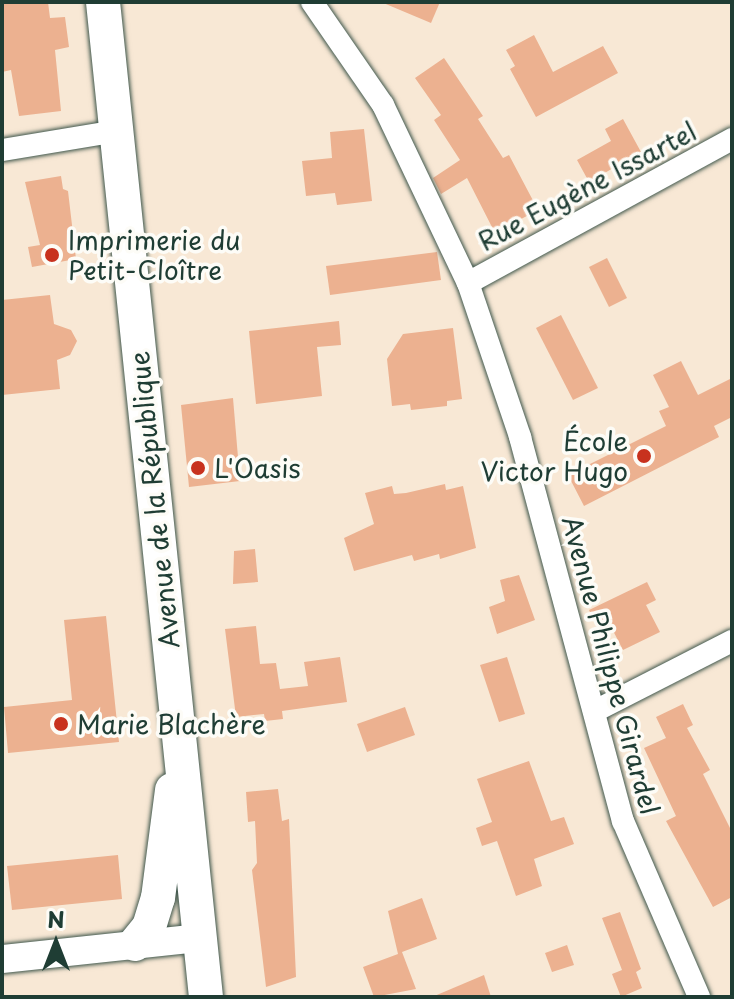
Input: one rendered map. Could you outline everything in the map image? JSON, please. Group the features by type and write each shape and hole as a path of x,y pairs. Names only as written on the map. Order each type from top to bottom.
{"main road":[{"name":"Avenue de la République","path":"103,2 206,997"},
{"path":"135,944 149,927 158,898 165,820 180,759"}],"street":[{"name":"Avenue Philippe Girardel","path":"312,2 383,105 468,283 520,437 623,821 699,997"},
{"path":"2,150 117,131"},
{"name":"Rue Eugène Issartel","path":"468,283 732,139"},
{"path":"595,711 732,641"},
{"path":"2,959 198,938"}],"building":[{"path":"2,2 48,2 50,18 65,17 69,47 55,50 61,111 19,116 11,70 2,72"},
{"path":"381,2 440,2 431,23"},
{"path":"534,35 553,72 603,46 618,73 536,117 510,69 515,66 506,50"},
{"path":"444,58 483,116 478,119 503,158 509,155 538,210 495,233 467,178 441,194 433,178 460,160 434,120 441,115 415,78"},
{"path":"623,119 641,152 589,182 577,160 611,141 605,129"},
{"path":"364,129 372,201 337,205 335,193 306,196 302,161 332,158 330,132"},
{"path":"61,176 63,189 68,191 76,259 32,267 28,247 40,245 25,182"},
{"path":"437,252 441,280 330,295 326,266"},
{"path":"607,258 627,298 609,307 589,267"},
{"path":"50,295 54,324 71,330 77,341 70,355 57,360 60,389 2,395 2,300"},
{"path":"561,315 598,388 573,400 536,328"},
{"path":"339,321 341,345 317,347 322,396 256,404 249,331"},
{"path":"453,328 462,399 447,401 447,406 411,410 410,404 392,406 387,359 403,334"},
{"name":"École Victor Hugo","path":"681,361 698,395 732,378 732,417 714,426 719,437 584,506 568,475 666,426 659,411 669,407 653,375"},
{"path":"233,398 240,481 189,487 181,405"},
{"path":"445,484 446,490 463,486 476,548 440,559 439,554 414,561 412,555 354,571 344,538 374,524 365,493 392,486 394,494 406,493"},
{"path":"255,549 258,582 233,584 234,551"},
{"path":"519,575 535,620 497,634 489,607 505,601 500,580"},
{"path":"647,582 656,600 646,605 660,632 623,650 609,623 598,629 589,610"},
{"name":"Marie Blachère","path":"106,616 119,742 8,753 4,707 72,700 64,620"},
{"path":"256,626 260,664 276,663 280,689 308,686 304,662 340,657 347,702 282,711 283,719 265,721 264,714 236,717 225,629"},
{"path":"507,657 525,714 499,722 480,665"},
{"path":"683,704 693,725 687,728 710,770 703,774 732,832 732,897 713,907 666,821 676,816 644,748 666,738 656,717"},
{"path":"405,707 415,735 367,752 357,724"},
{"path":"529,761 551,821 564,817 574,844 534,859 542,886 516,896 497,841 482,846 476,828 492,822 477,779"},
{"path":"278,789 282,821 289,819 296,977 266,987 252,870 257,863 255,821 248,822 246,792"},
{"path":"118,855 122,899 12,910 7,866"},
{"path":"422,898 437,939 402,952 416,989 374,997 363,967 398,954 388,911"},
{"path":"620,912 641,969 636,972 642,988 621,997 612,974 622,970 602,918"},
{"path":"567,945 574,965 552,972 545,953"},
{"path":"484,975 491,997 432,997"}],"place":[{"name":"Imprimerie du Petit-Cloître","path":"52,255"},
{"name":"École Victor Hugo","path":"644,456"},
{"name":"L'Oasis","path":"198,468"},
{"name":"Marie Blachère","path":"61,724"}]}
